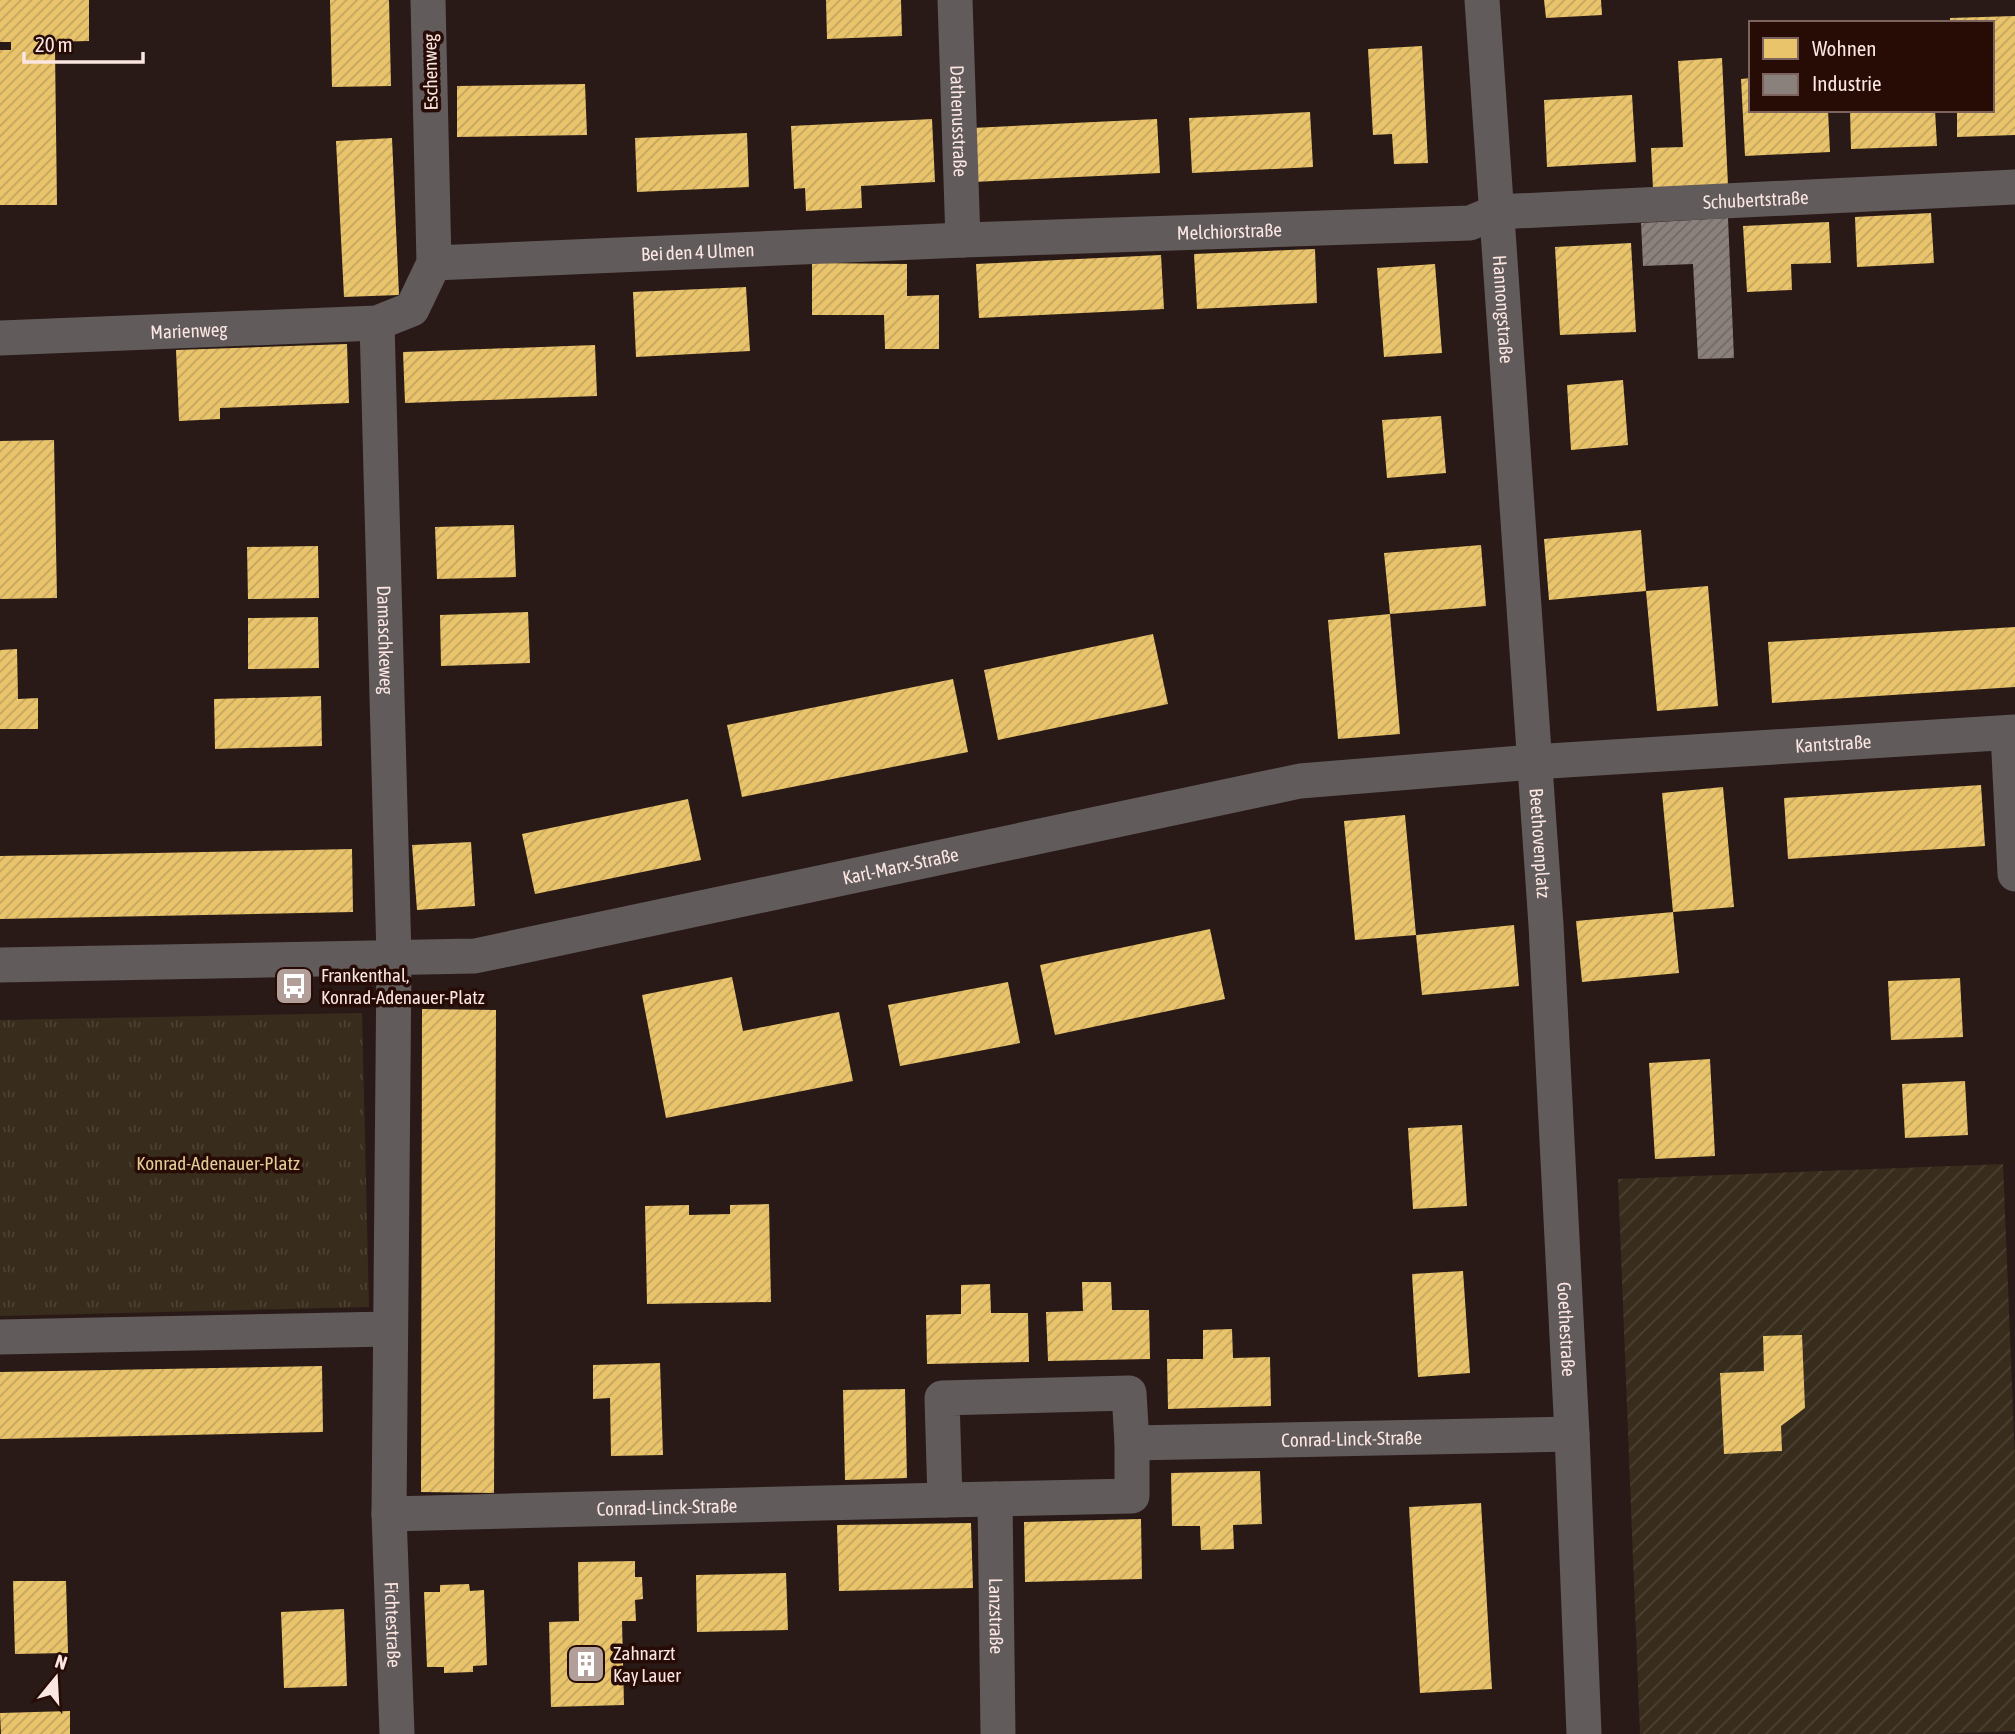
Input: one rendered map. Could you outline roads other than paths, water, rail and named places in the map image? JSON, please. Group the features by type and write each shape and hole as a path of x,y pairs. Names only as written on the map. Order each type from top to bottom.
{"street":[{"name":"Eschenweg","path":"428,0 434,263"},
{"name":"Dathenusstraße","path":"954,0 963,240"},
{"name":"Hannongstraße","path":"1482,0 1525,618"},
{"name":"Schubertstraße","path":"1496,212 2015,187"},
{"name":"Melchiorstraße","path":"963,240 1470,223 1496,212"},
{"name":"Bei den 4 Ulmen","path":"434,263 963,240"},
{"path":"377,323 412,309 434,263"},
{"name":"Marienweg","path":"0,338 377,323"},
{"name":"Damaschkeweg","path":"377,323 394,957"},
{"name":"Beethovenplatz","path":"1525,618 1546,925"},
{"path":"2011,733 2015,874"},
{"name":"Kantstraße","path":"1653,755 2011,733"},
{"name":"Beethovenplatz","path":"1407,774 1533,762 1653,755"},
{"name":"Karl-Marx-Straße","path":"394,957 475,956 1300,781 1407,774"},
{"name":"Goethestraße","path":"1546,925 1573,1434 1584,1734"},
{"path":"0,965 394,957 389,1514"},
{"path":"0,1337 389,1329"},
{"name":"Conrad-Linck-Straße","path":"389,1514 1132,1496 1129,1393 942,1398 945,1500"},
{"name":"Conrad-Linck-Straße","path":"1132,1443 1573,1434"},
{"name":"Lanzstraße","path":"995,1499 998,1734"},
{"name":"Fichtestraße","path":"389,1514 397,1734"}],"place":[{"name":"Frankenthal, Konrad-Adenauer-Platz","path":"294,986"},
{"name":"Zahnarzt Kay Lauer","path":"586,1664"}],"park label":[{"name":"Konrad-Adenauer-Platz","path":"218,1163"}]}
